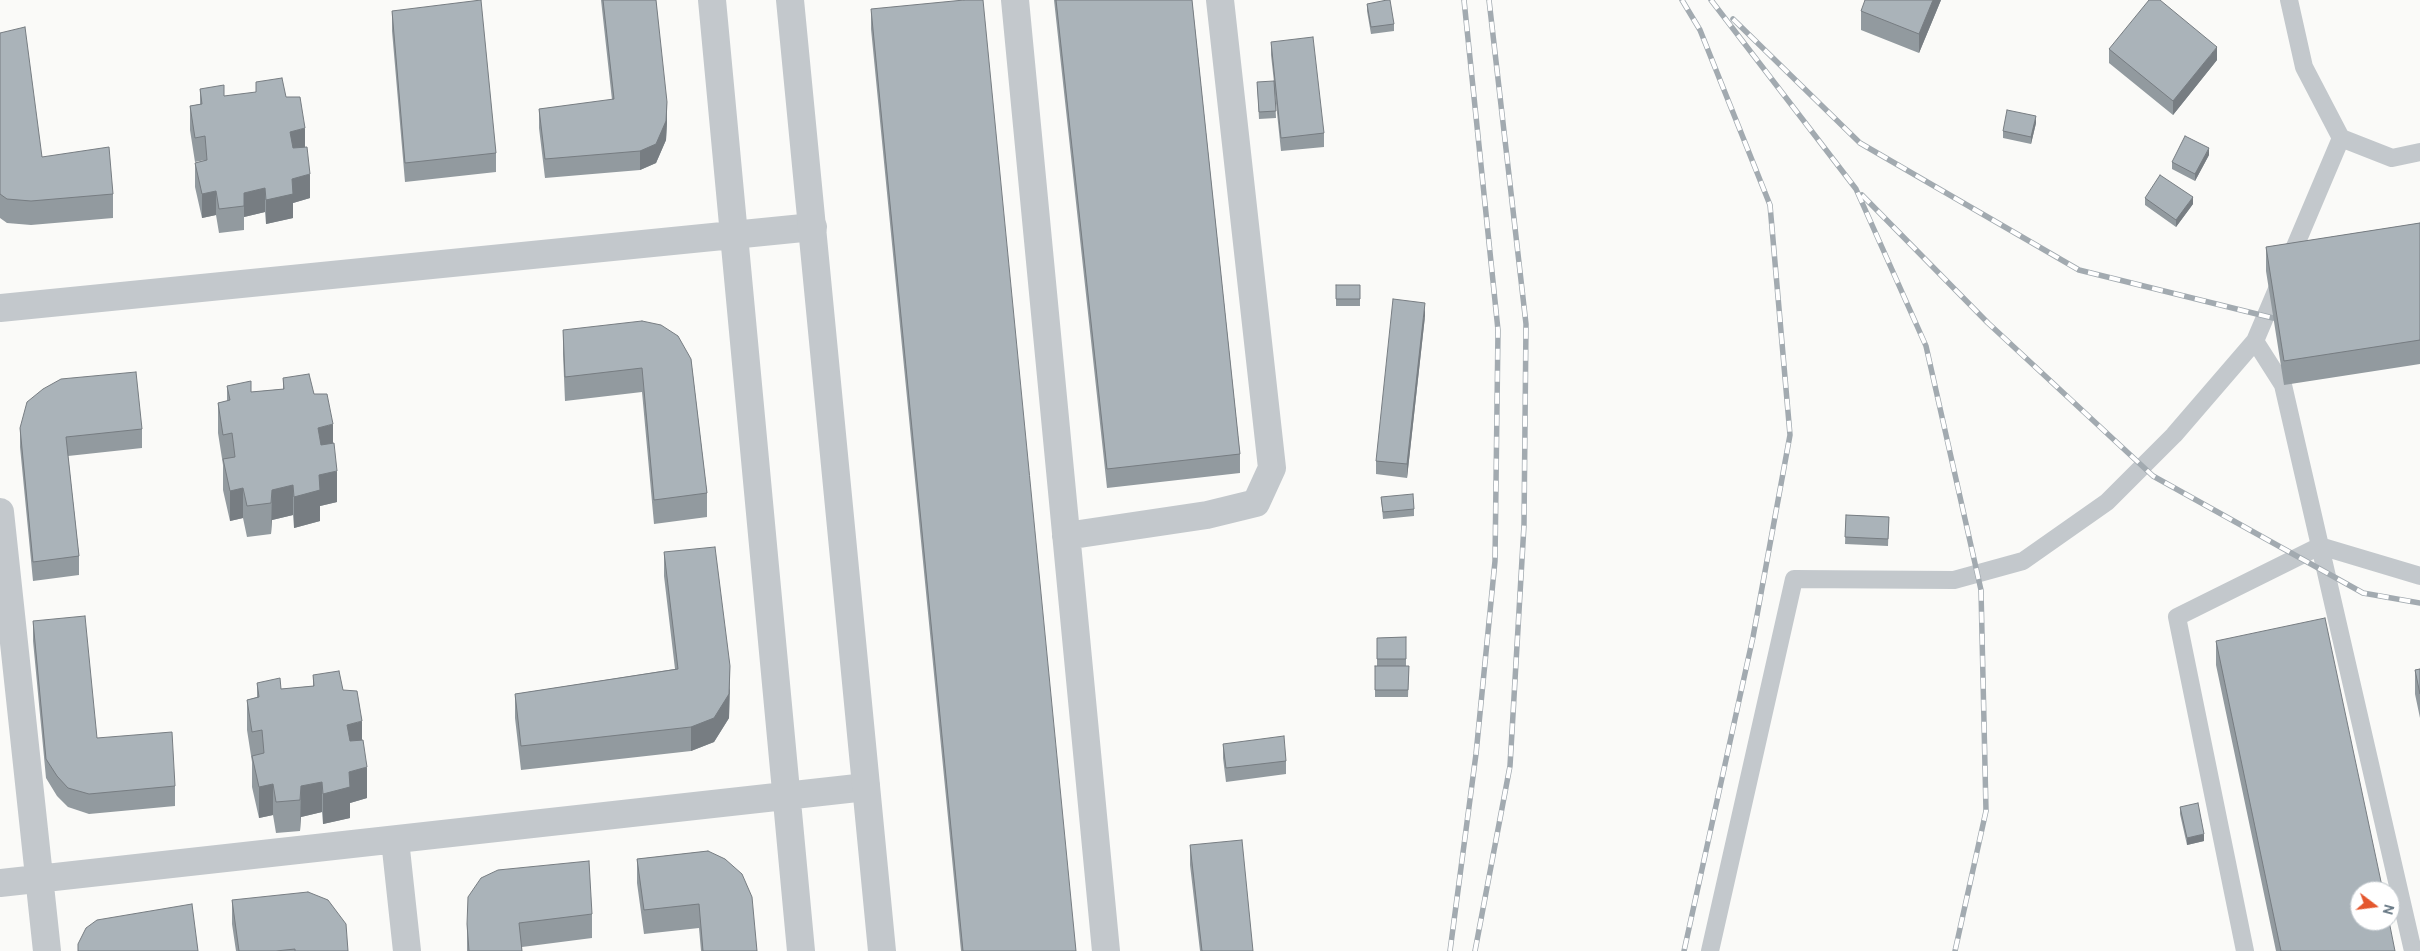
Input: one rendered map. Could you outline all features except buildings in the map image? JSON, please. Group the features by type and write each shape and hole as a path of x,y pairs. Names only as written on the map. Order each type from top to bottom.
{"street":[{"path":"712,0 801,951"},
{"path":"790,0 882,951"},
{"path":"1015,0 1106,951"},
{"path":"1066,536 1207,515 1256,502 1272,468 1220,0"},
{"path":"0,308 813,227"},
{"path":"0,512 47,951"},
{"path":"0,883 866,787"},
{"path":"395,840 407,951"}],"lane":[{"path":"2289,0 2304,67 2341,138 2392,158 2420,152"},
{"path":"1710,951 1794,579 1954,580 2024,561 2107,502 2174,435 2255,340 2341,138"},
{"path":"2255,340 2283,385 2413,951"},
{"path":"2245,951 2177,617 2320,546 2420,576"}],"railway":[{"path":"1450,951 1476,754 1495,561 1498,330 1464,0"},
{"path":"1475,951 1510,766 1524,525 1526,324 1489,0"},
{"path":"1682,0 1700,30 1770,205 1790,435 1753,637 1684,951"},
{"path":"1711,0 1856,189 1926,346 1981,590 1986,811 1955,951"},
{"path":"1733,19 1860,143 2079,270 2273,318 2288,317"},
{"path":"1862,195 1988,323 2153,476 2363,593 2420,603"}]}
